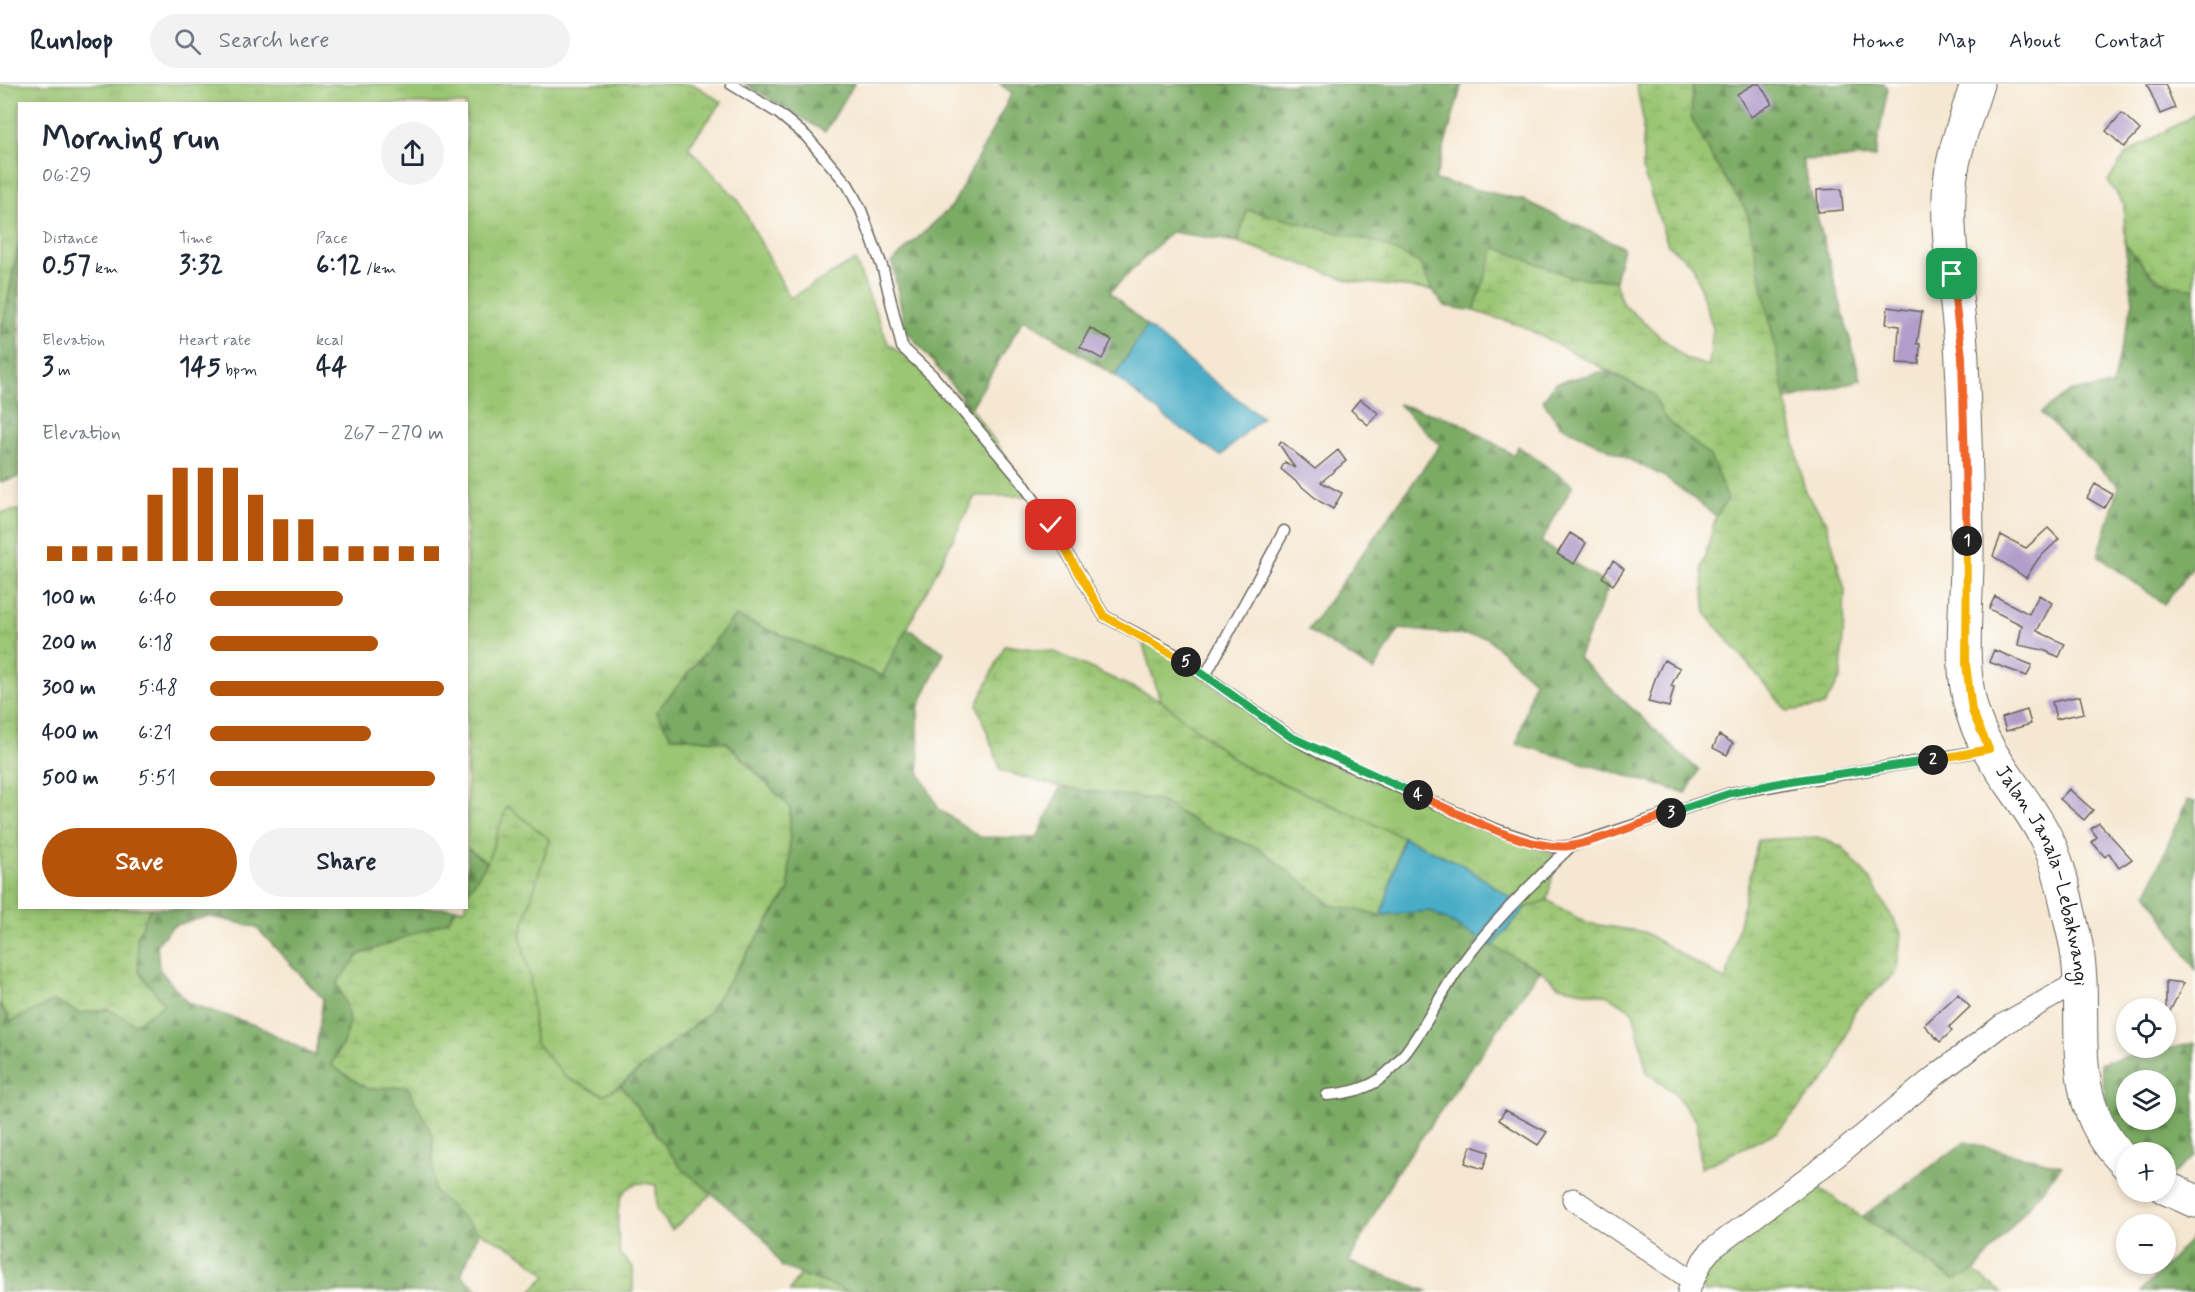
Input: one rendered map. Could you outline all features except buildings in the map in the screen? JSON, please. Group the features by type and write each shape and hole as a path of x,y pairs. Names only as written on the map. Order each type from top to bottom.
{"main road":[{"name":"Jalan Janala–Lebakwangi","path":"1977,84 1957,149 1950,183 1952,274 1962,357 1967,558 1966,664 1972,711 1989,749 2049,846 2075,940 2080,981 2080,1057 2084,1088 2106,1143 2116,1153"},
{"path":"2176,1192 2195,1201"}],"street":[{"path":"1573,1199 1691,1286 1703,1260 1711,1250 1836,1157 2002,1025 2080,981"}],"lane":[{"path":"731,84 778,113 806,136 848,185 861,210 883,269 902,347 933,376 1022,482 1051,525 1104,616 1178,656 1291,737 1320,753 1492,828 1554,847 1571,846 1731,793 1989,749"},
{"path":"1205,676 1284,531"},
{"path":"1327,1095 1354,1093 1386,1074 1419,1032 1462,963 1520,897 1571,846"}],"green space":[{"path":"0,84 693,84 722,102 688,147 739,201 790,298 855,260 888,343 971,408 1034,496 975,496 883,676 735,616 671,736 726,742 790,807 789,890 707,1014 621,1085 604,1095 566,1078 535,1042 530,977 520,936 549,839 507,806 487,863 468,849 468,102 18,102 18,246 0,342"},
{"path":"745,84 854,84 825,132"},
{"path":"1000,84 1462,84 1435,180 1523,200 1623,247 1615,281 1570,277 1495,248 1474,311 1445,306 1432,290 1419,263 1248,210 1238,242 1171,232 1110,292 1147,326 1115,376 1024,318 971,408 905,329 892,262 952,206 1012,93"},
{"path":"1636,84 1693,84 1691,117 1715,163 1747,212 1805,492 1826,521 1845,590 1841,677 1824,706 1787,711 1706,614 1702,567 1716,516 1728,499 1710,456 1665,418 1653,394 1522,326 1474,311 1495,247 1570,277 1615,281 1622,303 1686,359 1709,366 1713,328 1693,266 1668,245 1643,171 1643,118"},
{"path":"1693,84 1884,84 1888,88 1875,157 1802,160 1861,380 1786,400 1771,328 1715,163 1691,117"},
{"path":"2195,114 2195,288 2172,285 2162,281 2147,269 2125,244 2124,204 2108,181 2126,154"},
{"path":"1247,210 1379,243 1419,263 1432,290 1351,281 1238,242"},
{"path":"2125,244 2156,280 2195,288 2195,564 2164,604 2098,556 2119,486 2041,413 2071,391 2112,386 2133,302"},
{"path":"18,246 18,477 0,482 0,342"},
{"path":"1605,371 1653,394 1665,418 1710,456 1728,499 1716,516 1665,477 1559,425 1543,401 1555,383"},
{"path":"1398,404 1455,420 1513,455 1518,446 1573,485 1541,542 1609,586 1578,658 1699,771 1686,793 1517,744 1534,681 1486,637 1399,629 1374,671 1308,630 1440,445"},
{"path":"18,510 18,909 150,909 137,938 139,972 164,1004 135,1024 108,1009 80,1013 54,1001 11,1021 0,1004 0,513"},
{"path":"735,616 882,676 907,628 944,652 918,709 919,772 939,809 980,837 1037,838 1060,787 1159,800 1204,827 1260,849 1332,905 1382,915 1430,911 1540,970 1395,1175 1349,1262 1430,1292 849,1292 782,1267 762,1236 680,1167 621,1085 707,1014 789,890 790,807 726,742 671,736 656,712"},
{"path":"1139,632 1308,754 1557,856 1547,900 1525,908 1463,865 1241,765 1160,700"},
{"path":"1005,645 1055,652 1160,700 1241,765 1403,837 1382,915 1332,905 1260,849 1204,827 1159,800 1060,787 1001,771 977,705"},
{"path":"2187,800 2195,802 2195,969 2147,893"},
{"path":"507,806 549,839 520,936 530,977 535,1042 566,1078 604,1095 621,1085 680,1167 712,1194 672,1230 657,1210 656,1185 638,1183 628,1188 619,1204 618,1225 620,1254 633,1267 633,1292 530,1292 547,1275 514,1249 479,1232 434,1191 433,1135 407,1086 368,1089 331,1065 343,1043 349,1025 347,1007 337,983 359,955 448,921 456,909 468,909 468,892 487,863"},
{"path":"1817,837 1842,847 1872,882 1901,933 1897,972 1855,1010 1833,1070 1777,1132 1701,1168 1697,1122 1674,1093 1647,1072 1633,1011 1608,996 1559,986 1540,970 1493,946 1525,908 1547,900 1586,923 1644,932 1726,981 1758,840"},
{"path":"468,849 487,863 468,892"},
{"path":"150,909 456,909 448,921 359,955 337,983 347,1007 349,1025 331,1065 368,1089 407,1086 433,1135 434,1191 479,1232 461,1275 481,1292 0,1292 0,1004 11,1021 54,1001 80,1013 164,1004 139,972 137,938","holes":["208,916 256,927 323,999 315,1056 258,1026 188,1003 159,969 157,944 173,926"]},
{"path":"2195,1043 2195,1156 2176,1172 2176,1142 2116,1142 2116,1145 2113,1143 2100,1063 2124,1058 2176,1058 2176,1047"},
{"path":"1965,1142 2062,1166 1974,1272 1955,1280 1863,1216"},
{"path":"1805,1178 1954,1280 1974,1272 2002,1292 1704,1292 1702,1284 1709,1258"},
{"path":"2195,1234 2195,1292 2141,1292 2158,1274 2176,1274 2176,1254"},
{"path":"800,1274 849,1292 789,1292"}],"water":[{"path":"1147,326 1203,373 1262,417 1221,456 1170,421 1115,376"},
{"path":"1403,837 1463,865 1525,908 1493,946 1430,911 1382,915"}],"route":[{"path":"1051,525 1104,616 1178,656 1291,737 1320,753 1492,828 1554,847 1571,846 1731,793 1784,782 1928,761 1989,749 1972,711 1966,664 1967,558 1962,357 1952,274"}]}
